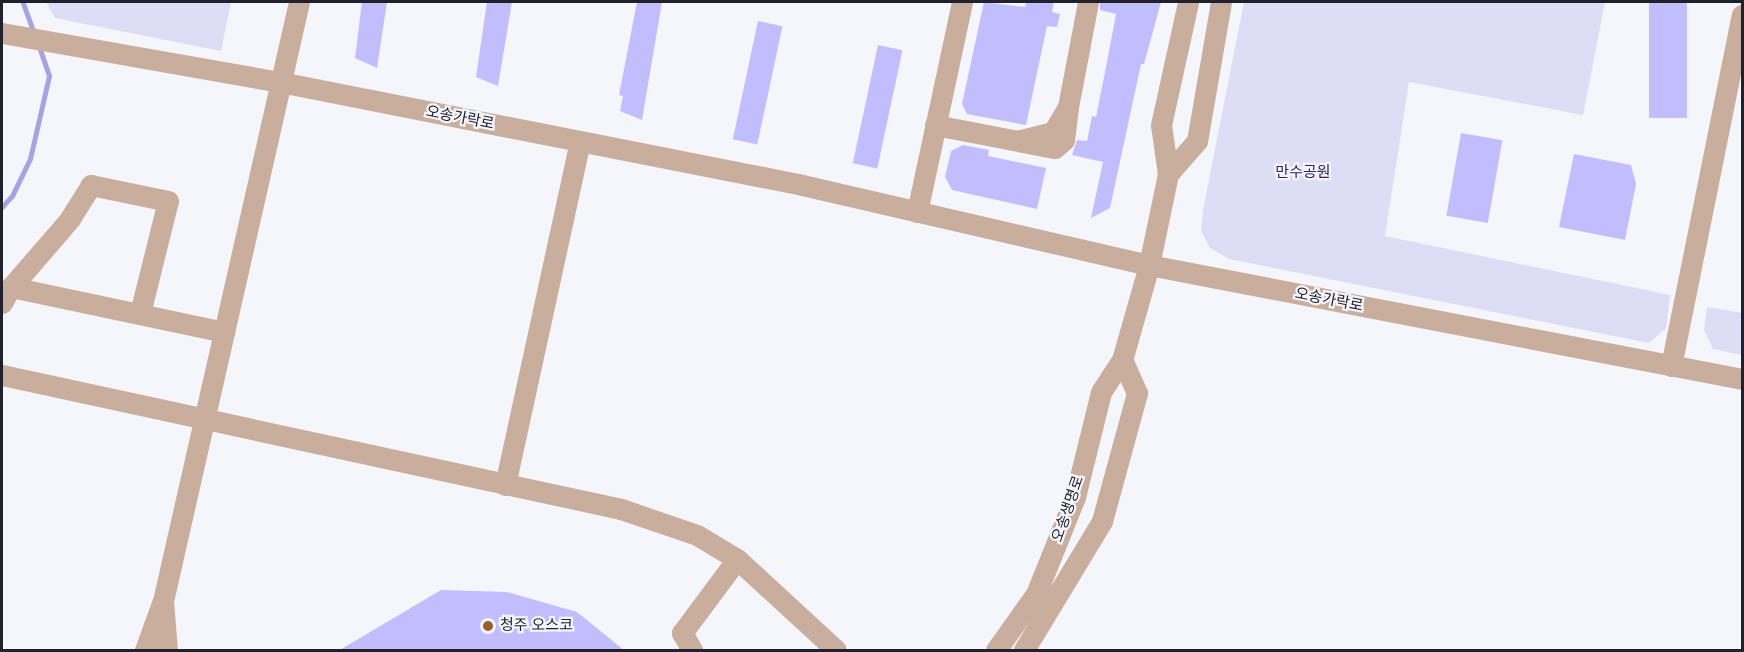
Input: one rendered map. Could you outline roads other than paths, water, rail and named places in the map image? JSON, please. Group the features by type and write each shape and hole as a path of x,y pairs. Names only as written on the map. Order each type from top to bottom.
{"street":[{"path":"145,651 163,601 298,2"},
{"path":"917,212 962,2"},
{"path":"935,125 1058,147 1064,140 1088,2"},
{"name":"오송생명로","path":"996,651 1036,594 1075,496 1101,392 1122,360 1149,265 1168,174 1161,125 1188,2"},
{"name":"오송생명로","path":"1168,174 1197,141 1221,2"},
{"path":"1671,366 1743,15"},
{"name":"오송가락로","path":"2,33 280,82 917,212 1149,265 1743,379"},
{"path":"506,485 580,142"},
{"path":"6,295 70,219 91,185 168,201 140,313"},
{"path":"6,295 140,313 224,332"},
{"name":"오송생명로","path":"1024,651 1102,521 1137,393 1122,360"},
{"path":"2,375 621,509 697,535 737,559 836,651"},
{"path":"692,651 682,633 692,615 737,559"},
{"path":"163,601 167,651"}],"waterway":[{"path":"23,2 34,33"},
{"path":"2,207 12,196 30,159 49,76 39,47"}],"place":[{"name":"청주 오스코","path":"488,626"}],"park label":[{"name":"만수공원","path":"1303,173"}]}
